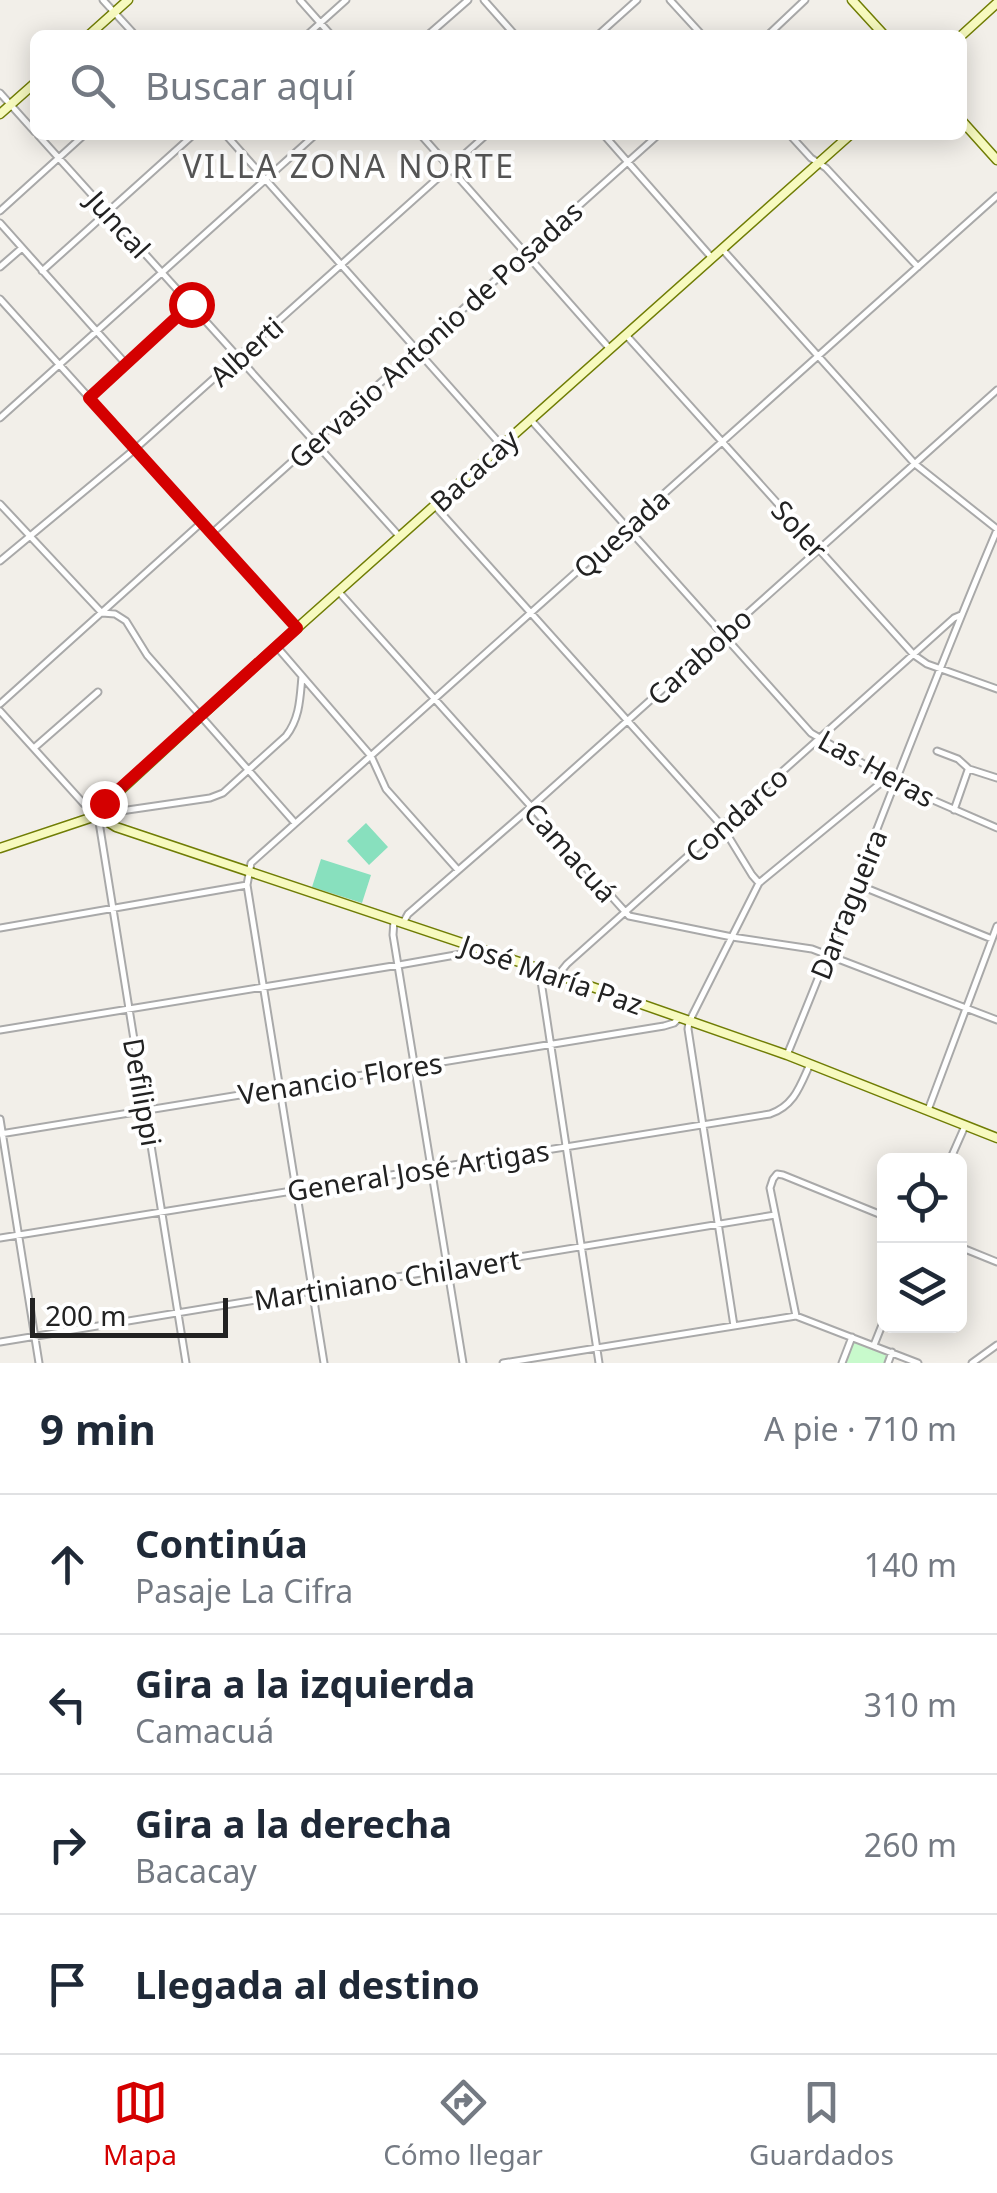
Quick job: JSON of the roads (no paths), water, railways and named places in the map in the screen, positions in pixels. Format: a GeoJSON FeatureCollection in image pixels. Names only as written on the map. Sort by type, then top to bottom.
{"type":"FeatureCollection","features":[{"type":"Feature","properties":{"kind":"street"},"geometry":{"type":"LineString","coordinates":[[104,0],[130,30]]}},
{"type":"Feature","properties":{"kind":"street"},"geometry":{"type":"LineString","coordinates":[[94,30],[128,0]]}},
{"type":"Feature","properties":{"kind":"street"},"geometry":{"type":"LineString","coordinates":[[300,0],[326,30]]}},
{"type":"Feature","properties":{"kind":"street"},"geometry":{"type":"LineString","coordinates":[[312,30],[346,0]]}},
{"type":"Feature","properties":{"kind":"street"},"geometry":{"type":"LineString","coordinates":[[434,30],[468,0]]}},
{"type":"Feature","properties":{"kind":"street"},"geometry":{"type":"LineString","coordinates":[[484,0],[511,30]]}},
{"type":"Feature","properties":{"kind":"street"},"geometry":{"type":"LineString","coordinates":[[604,30],[638,0]]}},
{"type":"Feature","properties":{"kind":"street"},"geometry":{"type":"LineString","coordinates":[[670,0],[697,30]]}},
{"type":"Feature","properties":{"kind":"street"},"geometry":{"type":"LineString","coordinates":[[773,30],[806,0]]}},
{"type":"Feature","properties":{"kind":"street"},"geometry":{"type":"LineString","coordinates":[[859,2],[880,30]]}},
{"type":"Feature","properties":{"kind":"street"},"geometry":{"type":"LineString","coordinates":[[967,31],[997,4]]}},
{"type":"Feature","properties":{"kind":"street"},"geometry":{"type":"LineString","coordinates":[[0,114],[30,87]]}},
{"type":"Feature","properties":{"kind":"street","name":"Juncal"},"geometry":{"type":"LineString","coordinates":[[0,94],[30,127]]}},
{"type":"Feature","properties":{"kind":"street"},"geometry":{"type":"LineString","coordinates":[[967,127],[997,160]]}},
{"type":"Feature","properties":{"kind":"street","name":"Juncal"},"geometry":{"type":"LineString","coordinates":[[42,140],[400,537]]}},
{"type":"Feature","properties":{"kind":"street"},"geometry":{"type":"LineString","coordinates":[[0,211],[79,140]]}},
{"type":"Feature","properties":{"kind":"street"},"geometry":{"type":"LineString","coordinates":[[42,270],[187,140]]}},
{"type":"Feature","properties":{"kind":"street"},"geometry":{"type":"LineString","coordinates":[[230,140],[502,446]]}},
{"type":"Feature","properties":{"kind":"street"},"geometry":{"type":"LineString","coordinates":[[0,418],[309,140]]}},
{"type":"Feature","properties":{"kind":"street"},"geometry":{"type":"LineString","coordinates":[[425,140],[610,349]]}},
{"type":"Feature","properties":{"kind":"street","name":"Alberti"},"geometry":{"type":"LineString","coordinates":[[0,562],[135,449],[481,140]]}},
{"type":"Feature","properties":{"kind":"street"},"geometry":{"type":"LineString","coordinates":[[608,140],[712,258]]}},
{"type":"Feature","properties":{"kind":"street","name":"Gervasio Antonio de Posadas"},"geometry":{"type":"LineString","coordinates":[[211,534],[652,140]]}},
{"type":"Feature","properties":{"kind":"street"},"geometry":{"type":"LineString","coordinates":[[795,140],[826,168],[918,267]]}},
{"type":"Feature","properties":{"kind":"street","name":"Bacacay"},"geometry":{"type":"LineString","coordinates":[[100,815],[200,716],[338,590],[844,140]]}},
{"type":"Feature","properties":{"kind":"street","name":"Quesada"},"geometry":{"type":"LineString","coordinates":[[249,871],[253,860],[997,196]]}},
{"type":"Feature","properties":{"kind":"street"},"geometry":{"type":"LineString","coordinates":[[0,223],[126,364]]}},
{"type":"Feature","properties":{"kind":"street"},"geometry":{"type":"LineString","coordinates":[[0,267],[22,248]]}},
{"type":"Feature","properties":{"kind":"street"},"geometry":{"type":"LineString","coordinates":[[722,249],[915,464],[997,530]]}},
{"type":"Feature","properties":{"kind":"street"},"geometry":{"type":"LineString","coordinates":[[0,299],[297,628]]}},
{"type":"Feature","properties":{"kind":"street"},"geometry":{"type":"LineString","coordinates":[[89,398],[191,304]]}},
{"type":"Feature","properties":{"kind":"street","name":"Soler"},"geometry":{"type":"LineString","coordinates":[[626,335],[914,656],[997,688]]}},
{"type":"Feature","properties":{"kind":"street","name":"Carabobo"},"geometry":{"type":"LineString","coordinates":[[398,922],[997,390]]}},
{"type":"Feature","properties":{"kind":"street"},"geometry":{"type":"LineString","coordinates":[[991,396],[997,402]]}},
{"type":"Feature","properties":{"kind":"street","name":"Las Heras"},"geometry":{"type":"LineString","coordinates":[[532,420],[819,740],[896,783],[997,828]]}},
{"type":"Feature","properties":{"kind":"street"},"geometry":{"type":"LineString","coordinates":[[0,504],[102,613],[126,621],[146,655],[295,823]]}},
{"type":"Feature","properties":{"kind":"street"},"geometry":{"type":"LineString","coordinates":[[434,505],[722,826],[760,883]]}},
{"type":"Feature","properties":{"kind":"street"},"geometry":{"type":"LineString","coordinates":[[100,815],[84,804],[0,708],[202,523]]}},
{"type":"Feature","properties":{"kind":"street","name":"Darragueira"},"geometry":{"type":"LineString","coordinates":[[787,1055],[997,530]]}},
{"type":"Feature","properties":{"kind":"street","name":"Camacuá"},"geometry":{"type":"LineString","coordinates":[[338,590],[625,913],[732,937],[812,949],[997,1020]]}},
{"type":"Feature","properties":{"kind":"street","name":"Condarco"},"geometry":{"type":"LineString","coordinates":[[558,975],[961,615]]}},
{"type":"Feature","properties":{"kind":"street"},"geometry":{"type":"LineString","coordinates":[[277,646],[372,756],[388,792],[458,870]]}},
{"type":"Feature","properties":{"kind":"street"},"geometry":{"type":"LineString","coordinates":[[0,848],[100,815],[218,796],[292,728],[299,711],[302,676]]}},
{"type":"Feature","properties":{"kind":"street"},"geometry":{"type":"LineString","coordinates":[[34,748],[98,692]]}},
{"type":"Feature","properties":{"kind":"street"},"geometry":{"type":"LineString","coordinates":[[937,750],[968,769],[997,778]]}},
{"type":"Feature","properties":{"kind":"street"},"geometry":{"type":"LineString","coordinates":[[954,810],[968,769]]}},
{"type":"Feature","properties":{"kind":"street"},"geometry":{"type":"LineString","coordinates":[[734,1326],[689,1022],[760,883],[888,778]]}},
{"type":"Feature","properties":{"kind":"street","name":"José María Paz"},"geometry":{"type":"LineString","coordinates":[[100,815],[116,826],[787,1055],[997,1138]]}},
{"type":"Feature","properties":{"kind":"street","name":"Defilippi"},"geometry":{"type":"LineString","coordinates":[[100,815],[186,1363]]}},
{"type":"Feature","properties":{"kind":"street"},"geometry":{"type":"LineString","coordinates":[[249,871],[247,885],[324,1363]]}},
{"type":"Feature","properties":{"kind":"street"},"geometry":{"type":"LineString","coordinates":[[856,884],[992,939]]}},
{"type":"Feature","properties":{"kind":"street"},"geometry":{"type":"LineString","coordinates":[[0,928],[247,885]]}},
{"type":"Feature","properties":{"kind":"street"},"geometry":{"type":"LineString","coordinates":[[398,922],[392,928],[463,1363]]}},
{"type":"Feature","properties":{"kind":"street"},"geometry":{"type":"LineString","coordinates":[[928,1110],[997,926]]}},
{"type":"Feature","properties":{"kind":"street"},"geometry":{"type":"LineString","coordinates":[[0,1030],[399,965],[475,948]]}},
{"type":"Feature","properties":{"kind":"street"},"geometry":{"type":"LineString","coordinates":[[544,970],[541,981],[599,1363]]}},
{"type":"Feature","properties":{"kind":"street","name":"Venancio Flores"},"geometry":{"type":"LineString","coordinates":[[1,1134],[664,1026],[679,1018]]}},
{"type":"Feature","properties":{"kind":"street","name":"General José Artigas"},"geometry":{"type":"LineString","coordinates":[[0,1238],[778,1112],[796,1096],[810,1064]]}},
{"type":"Feature","properties":{"kind":"street"},"geometry":{"type":"LineString","coordinates":[[0,1119],[40,1363]]}},
{"type":"Feature","properties":{"kind":"street"},"geometry":{"type":"LineString","coordinates":[[953,1153],[965,1126]]}},
{"type":"Feature","properties":{"kind":"street"},"geometry":{"type":"LineString","coordinates":[[796,1316],[770,1185],[778,1174],[877,1213]]}},
{"type":"Feature","properties":{"kind":"street","name":"Martiniano Chilavert"},"geometry":{"type":"LineString","coordinates":[[0,1342],[774,1215]]}},
{"type":"Feature","properties":{"kind":"street"},"geometry":{"type":"LineString","coordinates":[[967,1250],[997,1262]]}},
{"type":"Feature","properties":{"kind":"street"},"geometry":{"type":"LineString","coordinates":[[503,1363],[796,1316],[918,1363]]}},
{"type":"Feature","properties":{"kind":"street"},"geometry":{"type":"LineString","coordinates":[[874,1346],[879,1333]]}},
{"type":"Feature","properties":{"kind":"street"},"geometry":{"type":"LineString","coordinates":[[842,1363],[852,1337]]}},
{"type":"Feature","properties":{"kind":"street"},"geometry":{"type":"LineString","coordinates":[[972,1363],[997,1345]]}},
{"type":"Feature","properties":{"kind":"street"},"geometry":{"type":"LineString","coordinates":[[888,1363],[892,1352]]}},
{"type":"Feature","properties":{"kind":"district","name":"VILLA ZONA NORTE"},"geometry":{"type":"Point","coordinates":[349,165]}}]}
